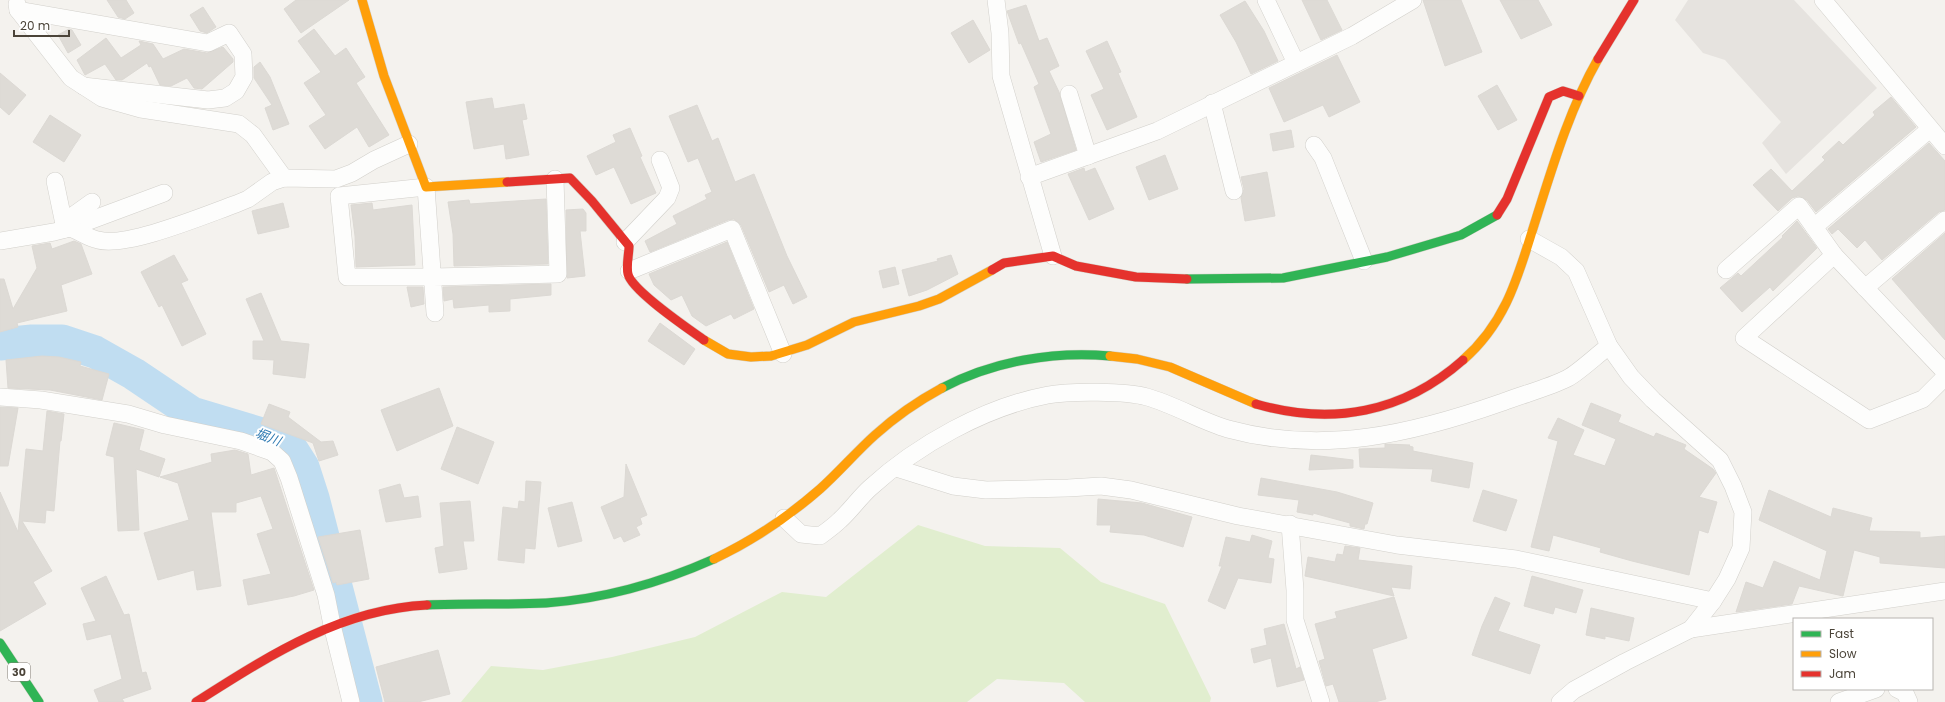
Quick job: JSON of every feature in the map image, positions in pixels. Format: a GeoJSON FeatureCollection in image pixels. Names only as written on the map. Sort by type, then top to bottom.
{"type":"FeatureCollection","features":[{"type":"Feature","properties":{"kind":"street"},"geometry":{"type":"LineString","coordinates":[[362,0],[384,76],[426,188],[435,313]]}},
{"type":"Feature","properties":{"kind":"street"},"geometry":{"type":"LineString","coordinates":[[996,0],[1000,33],[1001,76],[1053,256]]}},
{"type":"Feature","properties":{"kind":"street"},"geometry":{"type":"LineString","coordinates":[[1266,0],[1296,63]]}},
{"type":"Feature","properties":{"kind":"street"},"geometry":{"type":"LineString","coordinates":[[1029,177],[1157,131],[1352,36],[1413,0]]}},
{"type":"Feature","properties":{"kind":"street"},"geometry":{"type":"LineString","coordinates":[[196,702],[268,656],[335,624],[354,617],[391,609],[427,604],[552,603],[593,598],[631,589],[667,578],[712,561],[751,540],[784,518],[814,495],[877,433],[919,401],[979,372],[1036,358],[1100,355],[1168,366],[1253,403],[1302,414],[1351,414],[1390,404],[1432,384],[1454,368],[1474,350],[1493,325],[1510,296],[1521,270],[1529,239],[1579,96],[1634,0]]}},
{"type":"Feature","properties":{"kind":"street"},"geometry":{"type":"LineString","coordinates":[[1823,0],[1945,146]]}},
{"type":"Feature","properties":{"kind":"street"},"geometry":{"type":"LineString","coordinates":[[23,5],[70,78],[102,98],[141,110],[239,124],[253,135],[284,178]]}},
{"type":"Feature","properties":{"kind":"street"},"geometry":{"type":"LineString","coordinates":[[23,5],[208,43],[229,33],[243,54],[244,77],[236,91],[225,98],[208,100],[83,86]]}},
{"type":"Feature","properties":{"kind":"street"},"geometry":{"type":"LineString","coordinates":[[555,179],[558,274],[433,277],[347,277],[339,196],[426,188],[555,179],[570,178],[592,201],[628,246],[628,274],[634,284],[662,309],[704,340],[728,354],[750,357],[783,354],[807,345],[854,322],[919,306],[939,299],[1004,263],[1053,256],[1076,266],[1136,276],[1198,279],[1283,278],[1387,257],[1461,235],[1496,216],[1507,199],[1550,97],[1563,91],[1579,96]]}},
{"type":"Feature","properties":{"kind":"street"},"geometry":{"type":"LineString","coordinates":[[1069,94],[1088,156]]}},
{"type":"Feature","properties":{"kind":"street"},"geometry":{"type":"LineString","coordinates":[[1212,103],[1234,191]]}},
{"type":"Feature","properties":{"kind":"street"},"geometry":{"type":"LineString","coordinates":[[1814,227],[1930,128]]}},
{"type":"Feature","properties":{"kind":"street"},"geometry":{"type":"LineString","coordinates":[[66,226],[98,240],[120,242],[148,235],[236,204],[248,199],[272,182],[284,178],[336,179],[352,173],[374,160],[409,144]]}},
{"type":"Feature","properties":{"kind":"street"},"geometry":{"type":"LineString","coordinates":[[1314,145],[1323,158],[1364,261]]}},
{"type":"Feature","properties":{"kind":"street"},"geometry":{"type":"LineString","coordinates":[[625,242],[667,198],[671,188],[660,160]]}},
{"type":"Feature","properties":{"kind":"street"},"geometry":{"type":"LineString","coordinates":[[55,181],[66,226]]}},
{"type":"Feature","properties":{"kind":"street"},"geometry":{"type":"LineString","coordinates":[[0,241],[66,226],[164,192]]}},
{"type":"Feature","properties":{"kind":"street"},"geometry":{"type":"LineString","coordinates":[[66,226],[92,202]]}},
{"type":"Feature","properties":{"kind":"street"},"geometry":{"type":"LineString","coordinates":[[1726,270],[1799,206],[1834,255],[1945,372]]}},
{"type":"Feature","properties":{"kind":"street"},"geometry":{"type":"LineString","coordinates":[[1865,288],[1945,220]]}},
{"type":"Feature","properties":{"kind":"street"},"geometry":{"type":"LineString","coordinates":[[629,271],[732,229],[783,354]]}},
{"type":"Feature","properties":{"kind":"street"},"geometry":{"type":"LineString","coordinates":[[1529,239],[1561,257],[1576,271],[1609,346],[1631,377],[1720,460],[1734,486],[1743,512],[1741,548],[1727,579],[1713,601],[1691,629]]}},
{"type":"Feature","properties":{"kind":"street"},"geometry":{"type":"LineString","coordinates":[[1834,255],[1744,338],[1868,420],[1923,398],[1945,377]]}},
{"type":"Feature","properties":{"kind":"street"},"geometry":{"type":"LineString","coordinates":[[784,518],[801,534],[820,536],[839,521],[869,489],[940,437],[980,416],[1012,404],[1050,394],[1102,393],[1145,397],[1190,413],[1225,428],[1296,442],[1358,439],[1406,431],[1460,417],[1570,377],[1609,346]]}},
{"type":"Feature","properties":{"kind":"street"},"geometry":{"type":"LineString","coordinates":[[0,397],[40,400],[128,414],[172,426],[241,441],[272,452],[282,461],[289,478],[326,595],[335,624],[351,702]]}},
{"type":"Feature","properties":{"kind":"street"},"geometry":{"type":"LineString","coordinates":[[896,468],[953,486],[986,490],[1101,486],[1131,490],[1238,516],[1290,524],[1396,545],[1516,559],[1713,601]]}},
{"type":"Feature","properties":{"kind":"street"},"geometry":{"type":"LineString","coordinates":[[1290,524],[1295,590],[1295,620],[1321,702]]}},
{"type":"Feature","properties":{"kind":"street"},"geometry":{"type":"LineString","coordinates":[[1560,702],[1574,690],[1625,662],[1691,629],[1945,591]]}},
{"type":"Feature","properties":{"kind":"street","name":"30"},"geometry":{"type":"LineString","coordinates":[[0,643],[39,702]]}},
{"type":"Feature","properties":{"kind":"street"},"geometry":{"type":"LineString","coordinates":[[1838,702],[1873,690]]}},
{"type":"Feature","properties":{"kind":"street"},"geometry":{"type":"LineString","coordinates":[[1899,690],[1905,693],[1909,702]]}},
{"type":"Feature","properties":{"kind":"green space"},"geometry":{"type":"Polygon","coordinates":[[[918,525],[985,546],[1060,548],[1101,582],[1165,604],[1211,698],[1210,702],[1085,702],[1064,683],[997,679],[967,702],[461,702],[491,666],[543,670],[612,657],[695,637],[782,592],[826,597],[918,525]]]}},
{"type":"Feature","properties":{"kind":"shaded area"},"geometry":{"type":"Polygon","coordinates":[[[1688,0],[1794,0],[1877,88],[1786,174],[1762,143],[1781,122],[1725,60],[1703,53],[1675,20],[1688,0]]]}},
{"type":"Feature","properties":{"kind":"building"},"geometry":{"type":"Polygon","coordinates":[[[107,0],[126,0],[134,13],[125,19],[118,17],[107,0]]]}},
{"type":"Feature","properties":{"kind":"building"},"geometry":{"type":"Polygon","coordinates":[[[296,0],[349,0],[301,33],[284,9],[296,0]]]}},
{"type":"Feature","properties":{"kind":"building"},"geometry":{"type":"Polygon","coordinates":[[[1302,0],[1327,0],[1342,30],[1321,40],[1302,0]]]}},
{"type":"Feature","properties":{"kind":"building"},"geometry":{"type":"Polygon","coordinates":[[[1423,0],[1461,0],[1482,52],[1445,66],[1423,0]]]}},
{"type":"Feature","properties":{"kind":"building"},"geometry":{"type":"Polygon","coordinates":[[[1500,0],[1538,0],[1552,25],[1521,39],[1500,0]]]}},
{"type":"Feature","properties":{"kind":"building"},"geometry":{"type":"Polygon","coordinates":[[[1245,1],[1264,31],[1278,61],[1251,74],[1236,42],[1220,15],[1245,1]]]}},
{"type":"Feature","properties":{"kind":"building"},"geometry":{"type":"Polygon","coordinates":[[[1026,5],[1039,41],[1047,38],[1059,66],[1049,71],[1059,92],[1076,150],[1041,162],[1034,142],[1051,134],[1034,87],[1039,84],[1021,43],[1019,44],[1007,11],[1026,5]]]}},
{"type":"Feature","properties":{"kind":"building"},"geometry":{"type":"Polygon","coordinates":[[[203,7],[216,27],[207,33],[200,31],[190,15],[203,7]]]}},
{"type":"Feature","properties":{"kind":"building"},"geometry":{"type":"Polygon","coordinates":[[[973,20],[990,50],[969,63],[951,33],[973,20]]]}},
{"type":"Feature","properties":{"kind":"building"},"geometry":{"type":"Polygon","coordinates":[[[69,29],[72,30],[81,45],[68,53],[58,35],[69,29]]]}},
{"type":"Feature","properties":{"kind":"building"},"geometry":{"type":"Polygon","coordinates":[[[314,29],[335,56],[346,48],[365,77],[356,83],[389,135],[369,147],[357,127],[325,149],[309,126],[326,115],[304,83],[321,72],[298,41],[314,29]]]}},
{"type":"Feature","properties":{"kind":"building"},"geometry":{"type":"Polygon","coordinates":[[[106,38],[121,58],[141,45],[139,41],[153,44],[163,59],[184,49],[207,53],[223,47],[233,59],[233,62],[202,89],[194,88],[187,78],[171,86],[160,85],[151,66],[149,67],[147,63],[122,80],[116,80],[105,64],[85,75],[77,60],[106,38]]]}},
{"type":"Feature","properties":{"kind":"building"},"geometry":{"type":"Polygon","coordinates":[[[1107,41],[1121,72],[1118,73],[1137,117],[1107,130],[1091,95],[1104,89],[1086,51],[1107,41]]]}},
{"type":"Feature","properties":{"kind":"building"},"geometry":{"type":"Polygon","coordinates":[[[1337,55],[1360,102],[1329,117],[1323,105],[1284,122],[1269,88],[1337,55]]]}},
{"type":"Feature","properties":{"kind":"building"},"geometry":{"type":"Polygon","coordinates":[[[260,62],[270,77],[289,124],[273,130],[265,108],[272,105],[254,78],[254,67],[260,62]]]}},
{"type":"Feature","properties":{"kind":"building"},"geometry":{"type":"Polygon","coordinates":[[[0,73],[26,95],[9,115],[0,107],[0,73]]]}},
{"type":"Feature","properties":{"kind":"building"},"geometry":{"type":"Polygon","coordinates":[[[1497,85],[1517,120],[1498,130],[1478,96],[1497,85]]]}},
{"type":"Feature","properties":{"kind":"building"},"geometry":{"type":"Polygon","coordinates":[[[1891,97],[1916,127],[1816,212],[1807,200],[1798,196],[1792,198],[1778,211],[1753,185],[1771,169],[1792,191],[1825,160],[1822,157],[1839,141],[1843,145],[1875,115],[1873,112],[1891,97]]]}},
{"type":"Feature","properties":{"kind":"building"},"geometry":{"type":"Polygon","coordinates":[[[492,98],[494,109],[524,104],[527,119],[522,120],[529,155],[506,159],[504,144],[474,149],[466,102],[492,98]]]}},
{"type":"Feature","properties":{"kind":"building"},"geometry":{"type":"Polygon","coordinates":[[[697,105],[712,141],[718,138],[735,182],[754,174],[787,256],[807,297],[793,304],[784,285],[769,292],[741,225],[734,219],[728,220],[650,252],[645,241],[677,224],[673,216],[707,199],[705,195],[712,192],[698,158],[688,162],[669,116],[697,105]]]}},
{"type":"Feature","properties":{"kind":"building"},"geometry":{"type":"Polygon","coordinates":[[[50,115],[81,135],[64,162],[33,142],[50,115]]]}},
{"type":"Feature","properties":{"kind":"building"},"geometry":{"type":"Polygon","coordinates":[[[630,128],[642,156],[640,157],[656,193],[631,204],[614,167],[596,175],[587,156],[616,142],[613,135],[630,128]]]}},
{"type":"Feature","properties":{"kind":"building"},"geometry":{"type":"Polygon","coordinates":[[[1291,130],[1294,147],[1273,151],[1270,134],[1291,130]]]}},
{"type":"Feature","properties":{"kind":"building"},"geometry":{"type":"Polygon","coordinates":[[[1929,143],[1945,161],[1945,210],[1939,212],[1882,260],[1865,240],[1857,248],[1838,229],[1832,234],[1828,229],[1929,143]]]}},
{"type":"Feature","properties":{"kind":"building"},"geometry":{"type":"Polygon","coordinates":[[[1165,155],[1178,189],[1149,200],[1136,167],[1165,155]]]}},
{"type":"Feature","properties":{"kind":"building"},"geometry":{"type":"Polygon","coordinates":[[[1084,168],[1085,172],[1095,168],[1114,209],[1089,220],[1068,174],[1084,168]]]}},
{"type":"Feature","properties":{"kind":"building"},"geometry":{"type":"Polygon","coordinates":[[[1267,172],[1275,216],[1245,221],[1241,198],[1244,189],[1241,177],[1267,172]]]}},
{"type":"Feature","properties":{"kind":"building"},"geometry":{"type":"Polygon","coordinates":[[[546,199],[548,264],[454,266],[453,234],[448,202],[469,200],[470,204],[546,199]]]}},
{"type":"Feature","properties":{"kind":"building"},"geometry":{"type":"Polygon","coordinates":[[[283,203],[289,227],[258,234],[252,211],[283,203]]]}},
{"type":"Feature","properties":{"kind":"building"},"geometry":{"type":"Polygon","coordinates":[[[372,203],[373,210],[412,205],[415,265],[356,267],[355,236],[351,205],[372,203]]]}},
{"type":"Feature","properties":{"kind":"building"},"geometry":{"type":"Polygon","coordinates":[[[583,209],[586,213],[586,231],[580,231],[585,276],[567,278],[566,210],[583,209]]]}},
{"type":"Feature","properties":{"kind":"building"},"geometry":{"type":"Polygon","coordinates":[[[1797,221],[1817,248],[1773,291],[1770,287],[1742,312],[1720,288],[1738,273],[1741,276],[1783,237],[1782,236],[1797,221]]]}},
{"type":"Feature","properties":{"kind":"building"},"geometry":{"type":"Polygon","coordinates":[[[1945,233],[1945,340],[1892,279],[1945,233]]]}},
{"type":"Feature","properties":{"kind":"building"},"geometry":{"type":"Polygon","coordinates":[[[74,241],[81,244],[92,274],[61,285],[67,311],[17,323],[18,327],[0,332],[0,279],[4,279],[13,309],[37,268],[32,246],[50,243],[52,249],[74,241]]]}},
{"type":"Feature","properties":{"kind":"building"},"geometry":{"type":"Polygon","coordinates":[[[727,242],[754,309],[734,319],[731,314],[706,326],[692,316],[682,295],[671,300],[654,285],[649,274],[727,242]]]}},
{"type":"Feature","properties":{"kind":"building"},"geometry":{"type":"Polygon","coordinates":[[[174,255],[188,280],[181,283],[206,334],[182,346],[162,305],[159,307],[141,272],[174,255]]]}},
{"type":"Feature","properties":{"kind":"building"},"geometry":{"type":"Polygon","coordinates":[[[951,255],[958,274],[927,290],[909,296],[902,270],[938,261],[937,259],[951,255]]]}},
{"type":"Feature","properties":{"kind":"building"},"geometry":{"type":"Polygon","coordinates":[[[895,267],[899,284],[883,288],[879,271],[895,267]]]}},
{"type":"Feature","properties":{"kind":"building"},"geometry":{"type":"Polygon","coordinates":[[[551,284],[551,295],[510,299],[510,311],[489,312],[489,305],[454,308],[453,299],[444,301],[443,287],[551,284]]]}},
{"type":"Feature","properties":{"kind":"building"},"geometry":{"type":"Polygon","coordinates":[[[407,287],[423,287],[424,304],[411,307],[407,287]]]}},
{"type":"Feature","properties":{"kind":"building"},"geometry":{"type":"Polygon","coordinates":[[[261,293],[281,341],[309,344],[305,378],[273,374],[274,360],[253,359],[253,341],[264,341],[246,299],[261,293]]]}},
{"type":"Feature","properties":{"kind":"building"},"geometry":{"type":"Polygon","coordinates":[[[660,323],[695,349],[684,365],[648,341],[660,323]]]}},
{"type":"Feature","properties":{"kind":"building"},"geometry":{"type":"Polygon","coordinates":[[[42,356],[59,357],[81,362],[80,366],[109,374],[102,400],[50,390],[8,388],[6,360],[42,356]]]}},
{"type":"Feature","properties":{"kind":"building"},"geometry":{"type":"Polygon","coordinates":[[[439,388],[453,426],[397,451],[381,410],[439,388]]]}},
{"type":"Feature","properties":{"kind":"building"},"geometry":{"type":"Polygon","coordinates":[[[1591,403],[1621,415],[1618,422],[1654,437],[1656,433],[1686,445],[1684,449],[1713,469],[1716,473],[1699,497],[1717,502],[1708,533],[1699,530],[1689,575],[1600,552],[1601,548],[1553,535],[1549,551],[1531,547],[1558,441],[1548,438],[1558,418],[1584,430],[1573,455],[1605,466],[1616,439],[1582,425],[1591,403]]]}},
{"type":"Feature","properties":{"kind":"building"},"geometry":{"type":"Polygon","coordinates":[[[269,404],[290,412],[288,417],[321,442],[333,441],[338,455],[319,461],[313,443],[261,424],[269,404]]]}},
{"type":"Feature","properties":{"kind":"building"},"geometry":{"type":"Polygon","coordinates":[[[0,407],[18,408],[8,466],[0,466],[0,407]]]}},
{"type":"Feature","properties":{"kind":"building"},"geometry":{"type":"Polygon","coordinates":[[[47,411],[64,414],[60,441],[54,511],[46,510],[45,523],[22,521],[52,571],[33,582],[46,604],[0,631],[0,492],[18,532],[26,449],[43,451],[47,411]]]}},
{"type":"Feature","properties":{"kind":"building"},"geometry":{"type":"Polygon","coordinates":[[[114,423],[144,430],[139,450],[165,459],[159,477],[136,469],[139,530],[118,531],[114,457],[106,455],[114,423]]]}},
{"type":"Feature","properties":{"kind":"building"},"geometry":{"type":"Polygon","coordinates":[[[457,427],[494,442],[478,484],[441,469],[457,427]]]}},
{"type":"Feature","properties":{"kind":"building"},"geometry":{"type":"Polygon","coordinates":[[[1385,444],[1410,445],[1409,446],[1413,447],[1413,451],[1473,463],[1469,488],[1431,481],[1433,469],[1360,467],[1359,449],[1385,448],[1385,444]]]}},
{"type":"Feature","properties":{"kind":"building"},"geometry":{"type":"Polygon","coordinates":[[[235,450],[248,454],[251,475],[274,468],[314,590],[294,596],[248,605],[243,580],[271,574],[257,534],[273,529],[261,496],[236,503],[236,512],[211,512],[221,586],[197,590],[194,570],[158,580],[144,533],[189,520],[178,483],[160,477],[212,462],[211,454],[235,450]]]}},
{"type":"Feature","properties":{"kind":"building"},"geometry":{"type":"Polygon","coordinates":[[[1311,455],[1353,460],[1353,468],[1309,470],[1311,455]]]}},
{"type":"Feature","properties":{"kind":"building"},"geometry":{"type":"Polygon","coordinates":[[[626,464],[647,515],[640,518],[642,524],[636,527],[640,535],[624,542],[621,536],[614,539],[601,507],[624,497],[626,464]]]}},
{"type":"Feature","properties":{"kind":"building"},"geometry":{"type":"Polygon","coordinates":[[[1261,478],[1337,492],[1373,503],[1367,524],[1365,524],[1364,529],[1350,526],[1350,523],[1313,513],[1313,515],[1297,512],[1299,500],[1258,495],[1261,478]]]}},
{"type":"Feature","properties":{"kind":"building"},"geometry":{"type":"Polygon","coordinates":[[[526,481],[541,482],[535,549],[525,548],[524,563],[498,560],[503,507],[518,509],[519,501],[525,502],[526,481]]]}},
{"type":"Feature","properties":{"kind":"building"},"geometry":{"type":"Polygon","coordinates":[[[400,484],[404,498],[418,496],[421,517],[386,522],[379,490],[400,484]]]}},
{"type":"Feature","properties":{"kind":"building"},"geometry":{"type":"Polygon","coordinates":[[[1483,490],[1517,500],[1506,531],[1473,521],[1483,490]]]}},
{"type":"Feature","properties":{"kind":"building"},"geometry":{"type":"Polygon","coordinates":[[[1769,490],[1831,517],[1833,508],[1872,518],[1869,531],[1920,532],[1920,538],[1945,536],[1945,568],[1880,563],[1880,557],[1854,550],[1843,596],[1799,586],[1792,604],[1736,612],[1746,582],[1763,588],[1774,561],[1820,580],[1827,551],[1759,520],[1769,490]]]}},
{"type":"Feature","properties":{"kind":"building"},"geometry":{"type":"Polygon","coordinates":[[[1098,499],[1142,503],[1192,517],[1183,547],[1144,535],[1110,532],[1111,525],[1097,525],[1098,499]]]}},
{"type":"Feature","properties":{"kind":"building"},"geometry":{"type":"Polygon","coordinates":[[[470,501],[474,541],[463,541],[467,569],[439,573],[435,548],[444,546],[440,503],[470,501]]]}},
{"type":"Feature","properties":{"kind":"building"},"geometry":{"type":"Polygon","coordinates":[[[572,502],[582,541],[558,547],[548,508],[572,502]]]}},
{"type":"Feature","properties":{"kind":"building"},"geometry":{"type":"Polygon","coordinates":[[[360,530],[369,579],[337,585],[336,582],[333,583],[318,537],[360,530]]]}},
{"type":"Feature","properties":{"kind":"building"},"geometry":{"type":"Polygon","coordinates":[[[1252,535],[1272,541],[1268,558],[1274,559],[1271,583],[1238,578],[1225,609],[1208,601],[1222,566],[1219,566],[1226,537],[1250,542],[1252,535]]]}},
{"type":"Feature","properties":{"kind":"building"},"geometry":{"type":"Polygon","coordinates":[[[1345,546],[1360,548],[1358,560],[1412,566],[1410,589],[1391,587],[1394,596],[1305,576],[1308,557],[1335,562],[1337,554],[1343,555],[1345,546]]]}},
{"type":"Feature","properties":{"kind":"building"},"geometry":{"type":"Polygon","coordinates":[[[106,576],[124,615],[129,614],[142,673],[146,672],[151,689],[122,699],[124,702],[99,702],[94,690],[122,679],[111,634],[87,640],[83,624],[96,621],[81,588],[106,576]]]}},
{"type":"Feature","properties":{"kind":"building"},"geometry":{"type":"Polygon","coordinates":[[[1532,576],[1583,590],[1576,613],[1555,607],[1553,614],[1524,606],[1532,576]]]}},
{"type":"Feature","properties":{"kind":"building"},"geometry":{"type":"Polygon","coordinates":[[[1394,597],[1407,638],[1372,649],[1386,699],[1375,702],[1339,702],[1333,684],[1326,686],[1319,661],[1325,659],[1315,624],[1337,618],[1335,612],[1394,597]]]}},
{"type":"Feature","properties":{"kind":"building"},"geometry":{"type":"Polygon","coordinates":[[[1495,597],[1510,603],[1498,631],[1540,645],[1530,674],[1472,655],[1482,626],[1495,597]]]}},
{"type":"Feature","properties":{"kind":"building"},"geometry":{"type":"Polygon","coordinates":[[[1591,608],[1634,618],[1629,641],[1605,636],[1605,639],[1586,635],[1591,608]]]}},
{"type":"Feature","properties":{"kind":"building"},"geometry":{"type":"Polygon","coordinates":[[[1284,624],[1296,669],[1300,667],[1304,680],[1277,687],[1271,658],[1254,663],[1251,649],[1267,645],[1264,629],[1284,624]]]}},
{"type":"Feature","properties":{"kind":"building"},"geometry":{"type":"Polygon","coordinates":[[[438,650],[450,694],[418,702],[385,702],[376,667],[438,650]]]}},
{"type":"Feature","properties":{"kind":"waterway","name":"堀川"},"geometry":{"type":"LineString","coordinates":[[0,344],[32,341],[62,341],[95,352],[134,374],[192,413],[265,435],[289,445],[303,467],[313,498],[366,702]]}},
{"type":"Feature","properties":{"kind":"traffic: fast"},"geometry":{"type":"LineString","coordinates":[[1187,279],[1283,278],[1387,257],[1461,235],[1497,215]]}},
{"type":"Feature","properties":{"kind":"traffic: fast"},"geometry":{"type":"LineString","coordinates":[[942,388],[982,371],[1024,360],[1067,355],[1110,356]]}},
{"type":"Feature","properties":{"kind":"traffic: fast"},"geometry":{"type":"LineString","coordinates":[[427,605],[546,603],[589,598],[610,594],[652,582],[694,568],[714,559]]}},
{"type":"Feature","properties":{"kind":"traffic: fast"},"geometry":{"type":"LineString","coordinates":[[0,643],[39,702]]}},
{"type":"Feature","properties":{"kind":"traffic: slow"},"geometry":{"type":"LineString","coordinates":[[362,0],[384,76],[426,187],[507,182]]}},
{"type":"Feature","properties":{"kind":"traffic: slow"},"geometry":{"type":"LineString","coordinates":[[1463,360],[1491,329],[1510,295],[1524,258],[1563,137],[1579,97],[1598,59]]}},
{"type":"Feature","properties":{"kind":"traffic: slow"},"geometry":{"type":"LineString","coordinates":[[704,340],[728,354],[751,357],[771,356],[807,345],[854,322],[919,306],[939,299],[992,270]]}},
{"type":"Feature","properties":{"kind":"traffic: slow"},"geometry":{"type":"LineString","coordinates":[[1110,356],[1137,359],[1170,367],[1256,404]]}},
{"type":"Feature","properties":{"kind":"traffic: slow"},"geometry":{"type":"LineString","coordinates":[[714,559],[769,528],[795,509],[827,482],[883,428],[924,398],[942,388]]}},
{"type":"Feature","properties":{"kind":"traffic: jam"},"geometry":{"type":"LineString","coordinates":[[1598,59],[1634,0]]}},
{"type":"Feature","properties":{"kind":"traffic: jam"},"geometry":{"type":"LineString","coordinates":[[1497,215],[1507,199],[1549,97],[1563,91],[1579,96]]}},
{"type":"Feature","properties":{"kind":"traffic: jam"},"geometry":{"type":"LineString","coordinates":[[507,182],[570,178],[592,201],[629,246],[627,271],[639,290],[704,340]]}},
{"type":"Feature","properties":{"kind":"traffic: jam"},"geometry":{"type":"LineString","coordinates":[[992,270],[1004,263],[1053,256],[1076,266],[1136,277],[1187,279]]}},
{"type":"Feature","properties":{"kind":"traffic: jam"},"geometry":{"type":"LineString","coordinates":[[1256,404],[1284,411],[1312,414],[1339,414],[1366,410],[1391,403],[1416,392],[1440,378],[1463,360]]}},
{"type":"Feature","properties":{"kind":"traffic: jam"},"geometry":{"type":"LineString","coordinates":[[196,702],[277,653],[334,626],[395,608],[427,605]]}}]}
